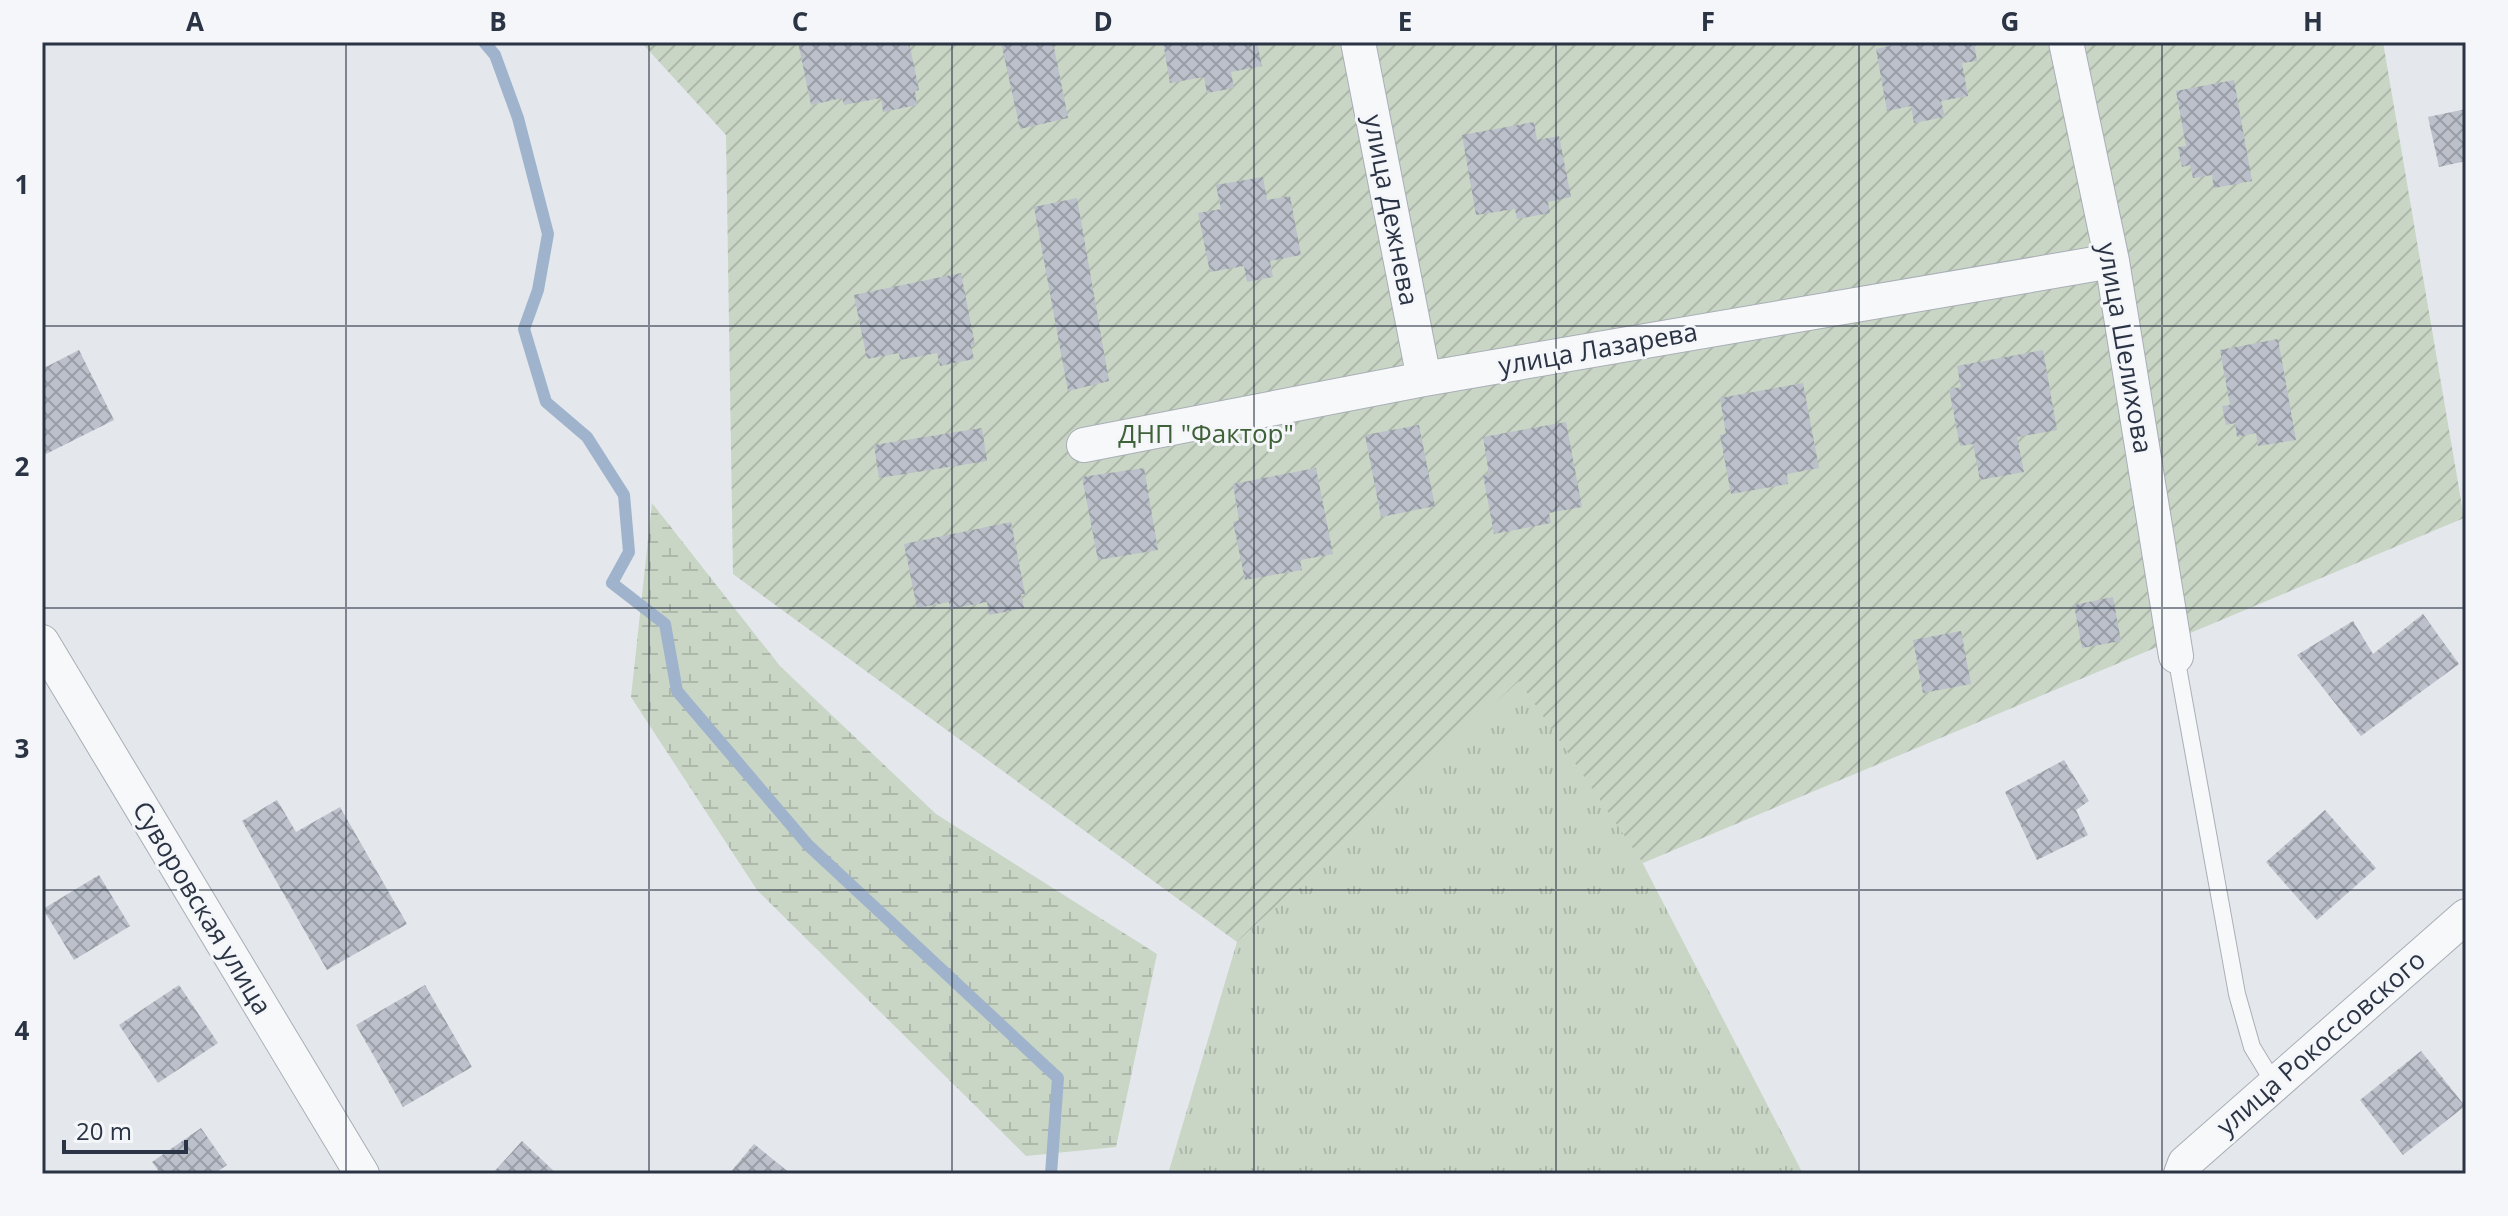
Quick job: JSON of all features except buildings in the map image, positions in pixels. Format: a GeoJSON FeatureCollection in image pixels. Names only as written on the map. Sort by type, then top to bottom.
{"type":"FeatureCollection","features":[{"type":"Feature","properties":{"kind":"street","name":"улица Дежнева"},"geometry":{"type":"LineString","coordinates":[[1358,42],[1424,379]]}},
{"type":"Feature","properties":{"kind":"street","name":"улица Шелихова"},"geometry":{"type":"LineString","coordinates":[[2066,42],[2112,261],[2176,656]]}},
{"type":"Feature","properties":{"kind":"street","name":"улица Лазарева"},"geometry":{"type":"LineString","coordinates":[[1084,445],[1424,379],[2112,261]]}},
{"type":"Feature","properties":{"kind":"street","name":"Суворовская улица"},"geometry":{"type":"LineString","coordinates":[[42,642],[362,1174]]}},
{"type":"Feature","properties":{"kind":"street","name":"улица Рокоссовского"},"geometry":{"type":"LineString","coordinates":[[2181,1174],[2185,1163],[2466,916]]}},
{"type":"Feature","properties":{"kind":"lane"},"geometry":{"type":"LineString","coordinates":[[2176,656],[2237,994],[2252,1047],[2274,1083]]}},
{"type":"Feature","properties":{"kind":"green space","name":"ДНП \"Фактор\""},"geometry":{"type":"Polygon","coordinates":[[[641,42],[2383,42],[2464,518],[1643,863],[1519,681],[1237,942],[733,574],[726,135],[641,42]]]}},
{"type":"Feature","properties":{"kind":"green space"},"geometry":{"type":"Polygon","coordinates":[[[652,503],[780,666],[936,814],[1157,954],[1116,1147],[1026,1156],[757,890],[631,697],[652,503]]]}},
{"type":"Feature","properties":{"kind":"green space"},"geometry":{"type":"Polygon","coordinates":[[[1519,680],[1639,856],[1803,1174],[1168,1174],[1237,942],[1519,680]]]}},
{"type":"Feature","properties":{"kind":"waterway"},"geometry":{"type":"LineString","coordinates":[[484,42],[495,55],[518,118],[548,234],[538,290],[524,329],[546,402],[587,437],[624,495],[629,552],[612,583],[665,624],[677,691],[808,845],[1058,1078],[1051,1174]]}}]}
